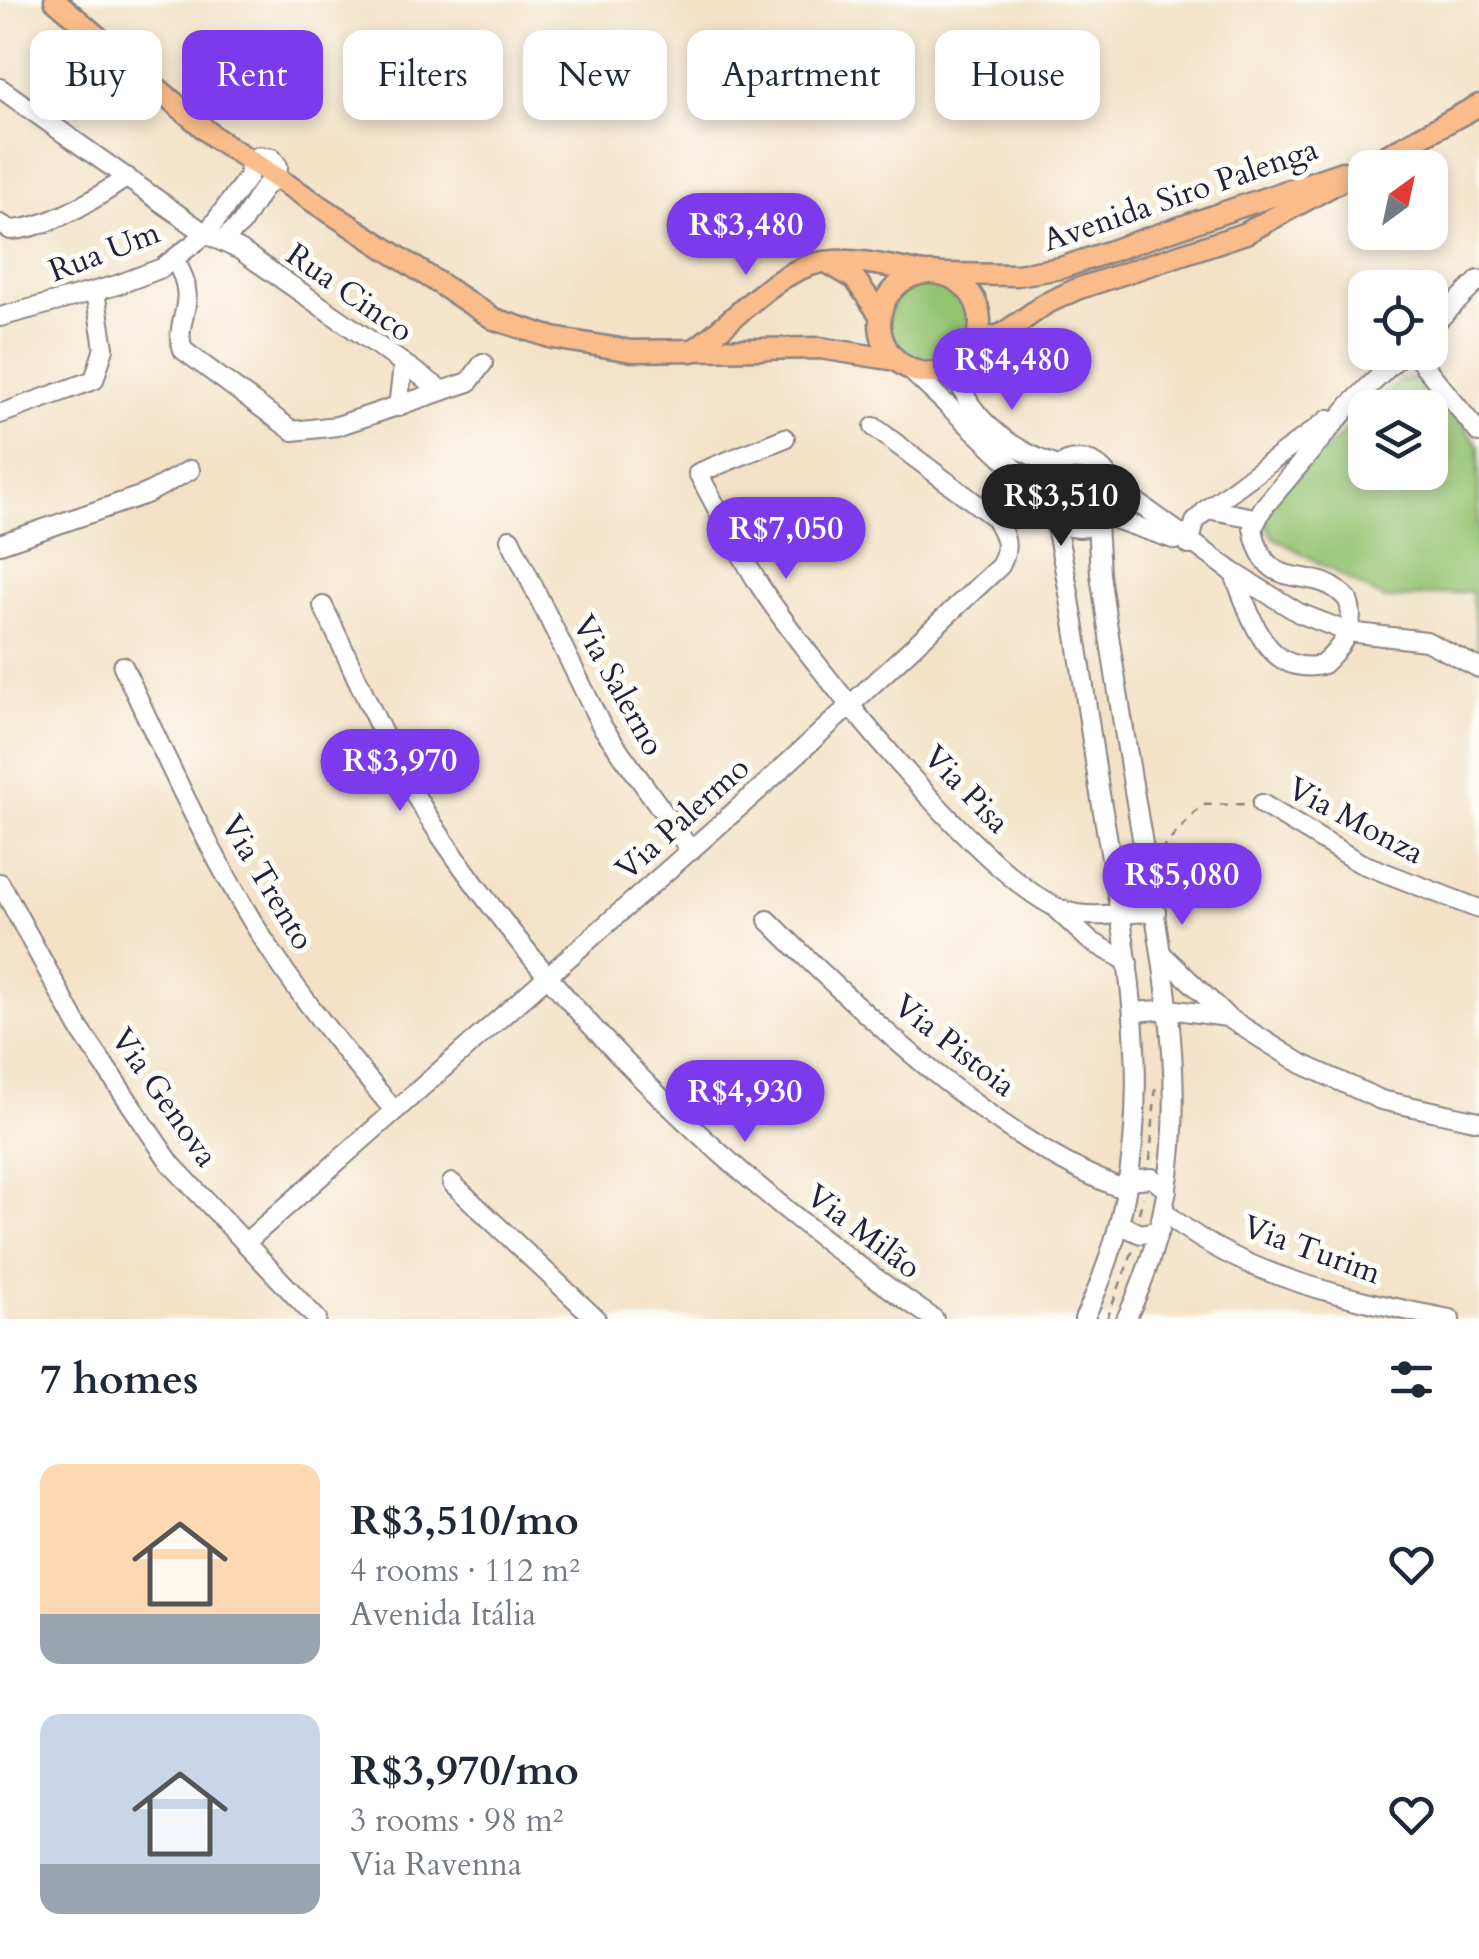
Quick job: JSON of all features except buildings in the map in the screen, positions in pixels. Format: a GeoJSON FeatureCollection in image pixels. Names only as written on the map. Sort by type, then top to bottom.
{"type":"FeatureCollection","features":[{"type":"Feature","properties":{"kind":"main road"},"geometry":{"type":"LineString","coordinates":[[55,0],[190,120],[262,172],[334,213],[462,301],[521,330],[598,347],[690,352],[820,348],[942,372],[958,365],[978,342],[977,306],[969,291],[932,274],[895,286],[880,315]]}},
{"type":"Feature","properties":{"kind":"main road","name":"Avenida Siro Palenga"},"geometry":{"type":"LineString","coordinates":[[1396,150],[1479,105]]}},
{"type":"Feature","properties":{"kind":"main road","name":"Avenida Siro Palenga"},"geometry":{"type":"LineString","coordinates":[[826,262],[860,262],[932,274],[1017,275],[1061,268],[1348,170]]}},
{"type":"Feature","properties":{"kind":"main road","name":"Avenida Siro Palenga"},"geometry":{"type":"LineString","coordinates":[[978,342],[1003,334],[1045,304],[1077,288],[1212,246],[1270,222],[1348,177]]}},
{"type":"Feature","properties":{"kind":"main road"},"geometry":{"type":"LineString","coordinates":[[1260,200],[1270,222]]}},
{"type":"Feature","properties":{"kind":"main road"},"geometry":{"type":"LineString","coordinates":[[690,352],[786,279],[826,262],[856,278],[880,315],[886,346],[902,364]]}},
{"type":"Feature","properties":{"kind":"street","name":"Rua Cinco"},"geometry":{"type":"LineString","coordinates":[[0,88],[444,391]]}},
{"type":"Feature","properties":{"kind":"street","name":"Rua Um"},"geometry":{"type":"LineString","coordinates":[[0,317],[95,292],[175,261],[240,224],[262,172]]}},
{"type":"Feature","properties":{"kind":"street"},"geometry":{"type":"LineString","coordinates":[[0,224],[11,230],[34,224],[101,196],[127,177]]}},
{"type":"Feature","properties":{"kind":"street"},"geometry":{"type":"LineString","coordinates":[[175,261],[188,287],[180,337],[183,350],[293,431],[312,432],[444,391],[469,382],[482,363]]}},
{"type":"Feature","properties":{"kind":"street"},"geometry":{"type":"LineString","coordinates":[[1448,310],[1479,280]]}},
{"type":"Feature","properties":{"kind":"street"},"geometry":{"type":"LineString","coordinates":[[0,414],[94,380],[104,348],[95,292]]}},
{"type":"Feature","properties":{"kind":"street"},"geometry":{"type":"LineString","coordinates":[[902,364],[1045,496]]}},
{"type":"Feature","properties":{"kind":"street"},"geometry":{"type":"LineString","coordinates":[[958,365],[961,391],[981,417],[1022,450],[1058,466]]}},
{"type":"Feature","properties":{"kind":"street"},"geometry":{"type":"LineString","coordinates":[[398,407],[403,366]]}},
{"type":"Feature","properties":{"kind":"street"},"geometry":{"type":"LineString","coordinates":[[1365,390],[1386,370]]}},
{"type":"Feature","properties":{"kind":"street"},"geometry":{"type":"LineString","coordinates":[[1428,370],[1479,433]]}},
{"type":"Feature","properties":{"kind":"street"},"geometry":{"type":"LineString","coordinates":[[1189,543],[1194,522],[1207,509],[1348,406]]}},
{"type":"Feature","properties":{"kind":"street"},"geometry":{"type":"LineString","coordinates":[[1233,572],[1260,634],[1279,660],[1298,666],[1322,665],[1348,632],[1352,612],[1343,594],[1318,581],[1282,576],[1262,558],[1253,530],[1256,518],[1348,407]]}},
{"type":"Feature","properties":{"kind":"street","name":"Via Palermo"},"geometry":{"type":"LineString","coordinates":[[245,1242],[393,1108],[550,976],[974,595],[1007,552],[1005,534],[995,518],[874,427]]}},
{"type":"Feature","properties":{"kind":"street","name":"Via Pisa"},"geometry":{"type":"LineString","coordinates":[[785,438],[698,473],[762,588],[906,772],[984,852],[1089,940],[1128,962]]}},
{"type":"Feature","properties":{"kind":"street"},"geometry":{"type":"LineString","coordinates":[[1084,1319],[1119,1224],[1127,1185],[1139,1086],[1136,1012],[1071,592],[1045,485],[1058,466],[1078,459],[1090,460],[1100,466],[1112,484],[1189,543],[1299,613],[1348,632],[1426,641],[1479,668]]}},
{"type":"Feature","properties":{"kind":"street"},"geometry":{"type":"LineString","coordinates":[[0,544],[146,494],[190,470]]}},
{"type":"Feature","properties":{"kind":"street"},"geometry":{"type":"LineString","coordinates":[[1112,484],[1112,506],[1101,520],[1102,588],[1164,956],[1175,1100],[1162,1220],[1126,1319]]}},
{"type":"Feature","properties":{"kind":"street"},"geometry":{"type":"LineString","coordinates":[[1207,509],[1256,518]]}},
{"type":"Feature","properties":{"kind":"street"},"geometry":{"type":"LineString","coordinates":[[1054,518],[1074,528],[1101,520],[1160,531],[1189,543]]}},
{"type":"Feature","properties":{"kind":"street","name":"Via Salerno"},"geometry":{"type":"LineString","coordinates":[[510,539],[602,725],[690,851]]}},
{"type":"Feature","properties":{"kind":"street"},"geometry":{"type":"LineString","coordinates":[[1071,592],[1102,588]]}},
{"type":"Feature","properties":{"kind":"street","name":"Via Milão"},"geometry":{"type":"LineString","coordinates":[[323,606],[364,699],[439,834],[550,976],[652,1091],[729,1163],[834,1252],[934,1319]]}},
{"type":"Feature","properties":{"kind":"street","name":"Via Trento"},"geometry":{"type":"LineString","coordinates":[[123,666],[199,826],[271,951],[332,1036],[393,1108]]}},
{"type":"Feature","properties":{"kind":"street"},"geometry":{"type":"LineString","coordinates":[[1085,692],[1100,683],[1117,688]]}},
{"type":"Feature","properties":{"kind":"street"},"geometry":{"type":"LineString","coordinates":[[1089,720],[1106,725],[1121,716]]}},
{"type":"Feature","properties":{"kind":"street","name":"Via Monza"},"geometry":{"type":"LineString","coordinates":[[1262,804],[1360,864],[1479,909]]}},
{"type":"Feature","properties":{"kind":"street"},"geometry":{"type":"LineString","coordinates":[[1116,884],[1131,873],[1147,870]]}},
{"type":"Feature","properties":{"kind":"street","name":"Via Genova"},"geometry":{"type":"LineString","coordinates":[[0,883],[44,968],[170,1164],[317,1319]]}},
{"type":"Feature","properties":{"kind":"street","name":"Via Pisa"},"geometry":{"type":"LineString","coordinates":[[1049,903],[1067,912],[1156,912]]}},
{"type":"Feature","properties":{"kind":"street","name":"Via Pistoia"},"geometry":{"type":"LineString","coordinates":[[768,920],[840,991],[923,1063],[1056,1156],[1127,1185]]}},
{"type":"Feature","properties":{"kind":"street"},"geometry":{"type":"LineString","coordinates":[[1164,956],[1227,1017],[1302,1064],[1382,1100],[1479,1121]]}},
{"type":"Feature","properties":{"kind":"street"},"geometry":{"type":"LineString","coordinates":[[1136,1012],[1170,1009],[1227,1017]]}},
{"type":"Feature","properties":{"kind":"street"},"geometry":{"type":"LineString","coordinates":[[1127,1185],[1152,1178],[1167,1190]]}},
{"type":"Feature","properties":{"kind":"street"},"geometry":{"type":"LineString","coordinates":[[452,1184],[596,1319]]}},
{"type":"Feature","properties":{"kind":"street"},"geometry":{"type":"LineString","coordinates":[[1119,1224],[1141,1234],[1162,1220]]}},
{"type":"Feature","properties":{"kind":"street","name":"Via Turim"},"geometry":{"type":"LineString","coordinates":[[1162,1220],[1303,1282],[1368,1303],[1450,1319]]}},
{"type":"Feature","properties":{"kind":"path"},"geometry":{"type":"LineString","coordinates":[[1147,870],[1202,806],[1262,804]]}},
{"type":"Feature","properties":{"kind":"green space"},"geometry":{"type":"Polygon","coordinates":[[[930,281],[946,284],[960,293],[969,307],[969,339],[960,353],[946,362],[930,365],[914,362],[900,353],[891,339],[888,323],[891,307],[900,293],[914,284],[930,281]]]}},
{"type":"Feature","properties":{"kind":"green space"},"geometry":{"type":"Polygon","coordinates":[[[1400,381],[1431,381],[1438,390],[1390,390],[1400,381]]]}},
{"type":"Feature","properties":{"kind":"green space"},"geometry":{"type":"Polygon","coordinates":[[[1448,404],[1479,446],[1479,648],[1471,591],[1385,600],[1273,537],[1266,520],[1276,494],[1348,428],[1348,490],[1448,490],[1448,404]]]}},
{"type":"Feature","properties":{"kind":"green space"},"geometry":{"type":"Polygon","coordinates":[[[1079,466],[1098,475],[1107,494],[1098,513],[1079,522],[1060,513],[1051,494],[1060,475],[1079,466]]]}}]}
